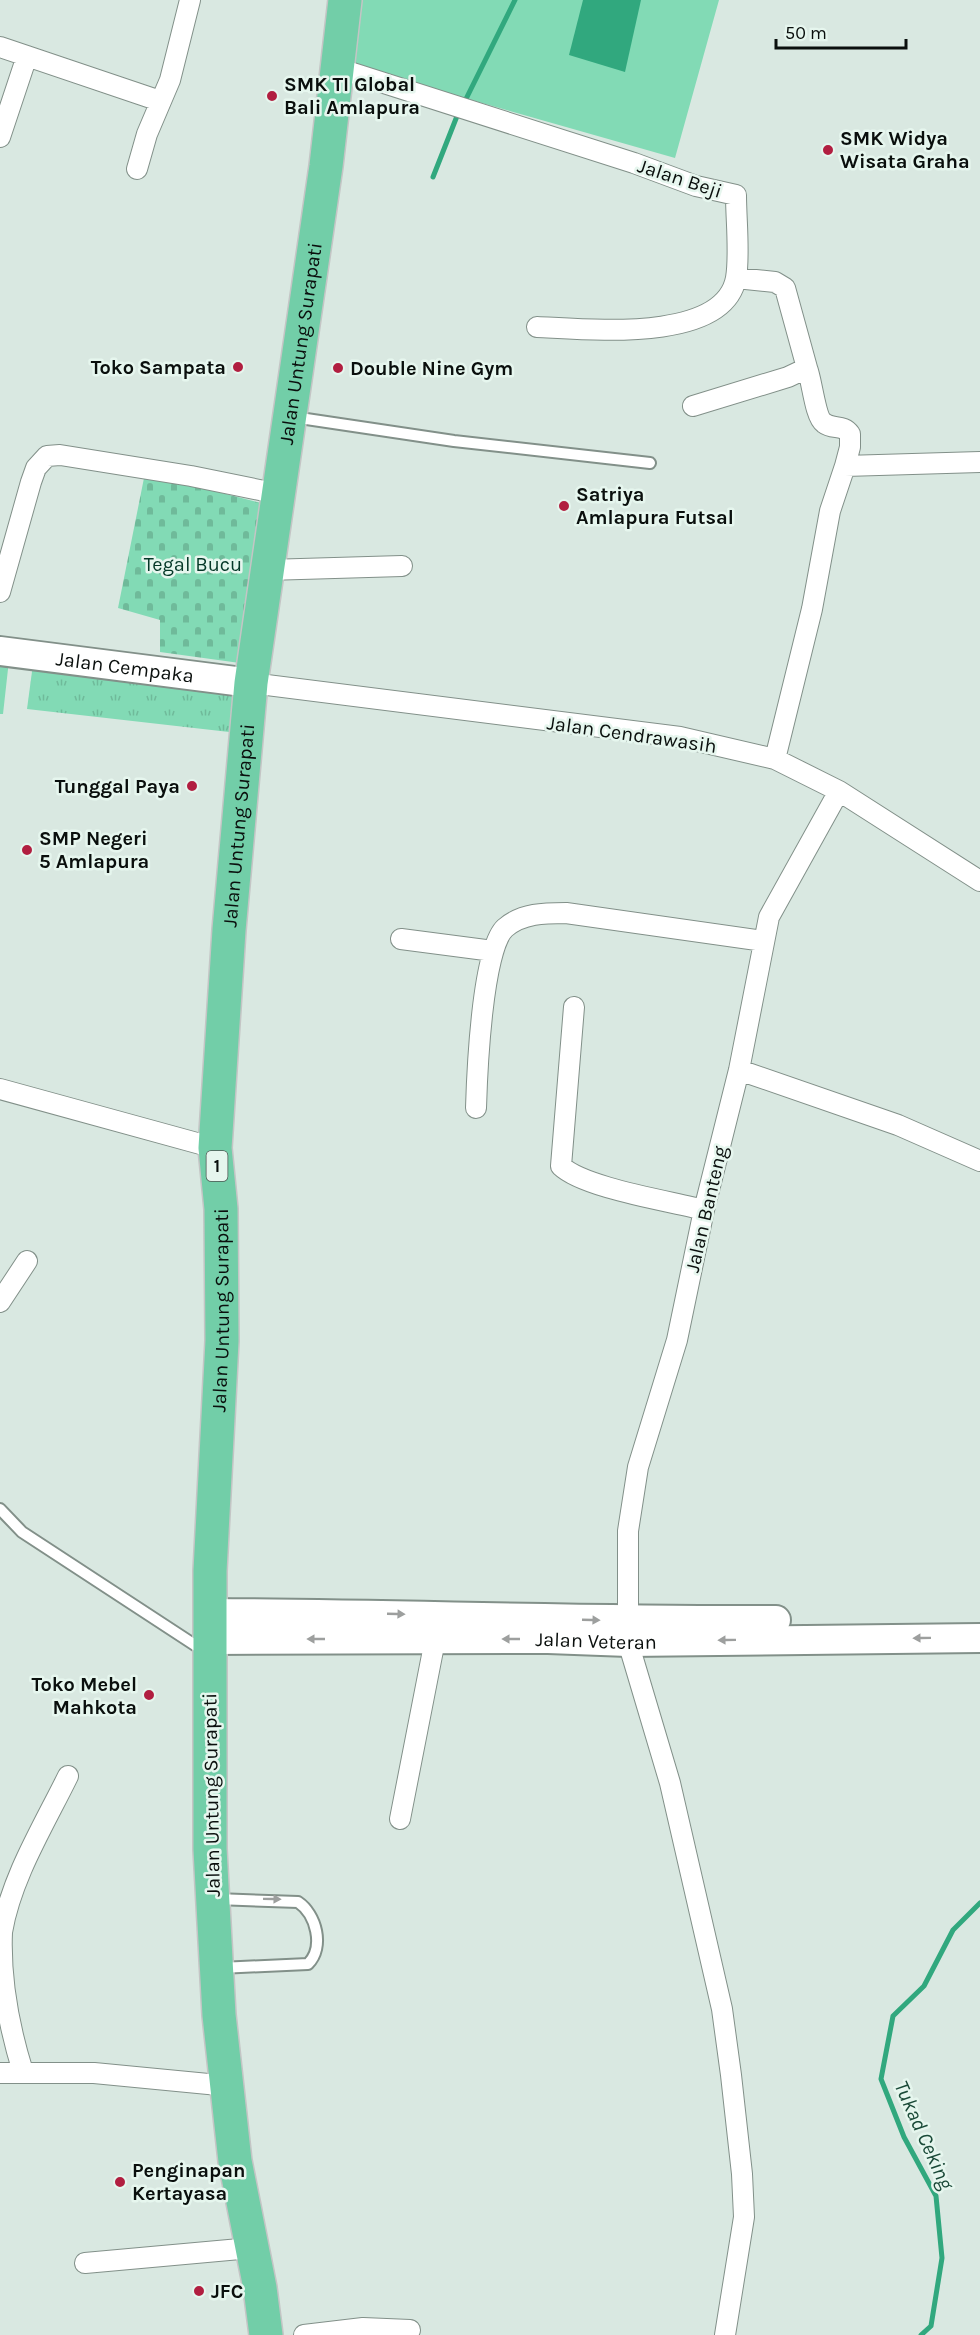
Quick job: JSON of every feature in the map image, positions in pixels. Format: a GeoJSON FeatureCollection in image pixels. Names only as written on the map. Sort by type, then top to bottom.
{"type":"FeatureCollection","features":[{"type":"Feature","properties":{"kind":"highway","name":"Jalan Untung Surapati"},"geometry":{"type":"LineString","coordinates":[[266,2335],[260,2288],[235,2161],[229,2086],[219,2015],[213,1899],[208,1764],[210,1571],[222,1341],[221,1209],[215,1148],[229,930],[251,682],[326,165],[345,0]]}},
{"type":"Feature","properties":{"kind":"main road","name":"Jalan Cempaka"},"geometry":{"type":"LineString","coordinates":[[0,651],[251,682]]}},
{"type":"Feature","properties":{"kind":"main road","name":"Jalan Veteran"},"geometry":{"type":"LineString","coordinates":[[210,1636],[374,1614],[627,1631],[980,1638]]}},
{"type":"Feature","properties":{"kind":"main road","name":"Jalan Veteran"},"geometry":{"type":"LineString","coordinates":[[210,1636],[435,1640],[980,1618]]}},
{"type":"Feature","properties":{"kind":"street"},"geometry":{"type":"LineString","coordinates":[[137,169],[147,134],[170,80],[190,0]]}},
{"type":"Feature","properties":{"kind":"street"},"geometry":{"type":"LineString","coordinates":[[0,47],[160,101]]}},
{"type":"Feature","properties":{"kind":"street"},"geometry":{"type":"LineString","coordinates":[[0,137],[27,56]]}},
{"type":"Feature","properties":{"kind":"street","name":"Jalan Beji"},"geometry":{"type":"LineString","coordinates":[[337,68],[453,107],[634,163],[696,186],[736,195],[736,278]]}},
{"type":"Feature","properties":{"kind":"street"},"geometry":{"type":"LineString","coordinates":[[537,327],[656,328],[677,324],[714,309],[725,300],[736,278],[775,282],[785,288],[820,419],[827,425],[842,428],[850,434],[850,447],[830,511],[812,609],[775,759]]}},
{"type":"Feature","properties":{"kind":"street"},"geometry":{"type":"LineString","coordinates":[[693,406],[788,377],[807,368]]}},
{"type":"Feature","properties":{"kind":"street"},"geometry":{"type":"LineString","coordinates":[[0,592],[31,482],[36,468],[47,456],[60,455],[191,476],[279,494]]}},
{"type":"Feature","properties":{"kind":"street"},"geometry":{"type":"LineString","coordinates":[[845,466],[980,462]]}},
{"type":"Feature","properties":{"kind":"street"},"geometry":{"type":"LineString","coordinates":[[267,570],[402,566]]}},
{"type":"Feature","properties":{"kind":"street","name":"Jalan Cendrawasih"},"geometry":{"type":"LineString","coordinates":[[251,682],[680,737],[775,759],[839,792],[980,881]]}},
{"type":"Feature","properties":{"kind":"street","name":"Jalan Banteng"},"geometry":{"type":"LineString","coordinates":[[725,2335],[744,2217],[742,2174],[722,2009],[662,1752],[627,1631],[628,1531],[638,1467],[677,1340],[704,1210],[739,1070],[770,917],[839,792]]}},
{"type":"Feature","properties":{"kind":"street"},"geometry":{"type":"LineString","coordinates":[[476,1108],[482,1023],[493,951],[498,936],[505,928],[518,920],[540,913],[585,916],[764,941]]}},
{"type":"Feature","properties":{"kind":"street"},"geometry":{"type":"LineString","coordinates":[[401,939],[493,951]]}},
{"type":"Feature","properties":{"kind":"street"},"geometry":{"type":"LineString","coordinates":[[574,1007],[561,1166],[568,1173],[595,1182],[704,1210]]}},
{"type":"Feature","properties":{"kind":"street"},"geometry":{"type":"LineString","coordinates":[[739,1070],[898,1125],[980,1161]]}},
{"type":"Feature","properties":{"kind":"street"},"geometry":{"type":"LineString","coordinates":[[0,1089],[215,1148]]}},
{"type":"Feature","properties":{"kind":"street"},"geometry":{"type":"LineString","coordinates":[[0,1302],[27,1261]]}},
{"type":"Feature","properties":{"kind":"street"},"geometry":{"type":"LineString","coordinates":[[400,1819],[435,1640]]}},
{"type":"Feature","properties":{"kind":"street"},"geometry":{"type":"LineString","coordinates":[[23,2072],[1,1981],[2,1934],[12,1895],[68,1776]]}},
{"type":"Feature","properties":{"kind":"street"},"geometry":{"type":"LineString","coordinates":[[0,2073],[94,2073],[229,2086]]}},
{"type":"Feature","properties":{"kind":"street"},"geometry":{"type":"LineString","coordinates":[[85,2263],[251,2248]]}},
{"type":"Feature","properties":{"kind":"street"},"geometry":{"type":"LineString","coordinates":[[304,2335],[363,2328],[410,2330]]}},
{"type":"Feature","properties":{"kind":"lane"},"geometry":{"type":"LineString","coordinates":[[288,416],[454,441],[650,463]]}},
{"type":"Feature","properties":{"kind":"lane"},"geometry":{"type":"LineString","coordinates":[[0,1509],[22,1532],[210,1636]]}},
{"type":"Feature","properties":{"kind":"lane"},"geometry":{"type":"LineString","coordinates":[[213,1899],[298,1902],[308,1908],[315,1923],[315,1957],[308,1964],[217,1968]]}},
{"type":"Feature","properties":{"kind":"green space"},"geometry":{"type":"Polygon","coordinates":[[[355,0],[719,0],[675,158],[345,64],[355,0]]]}},
{"type":"Feature","properties":{"kind":"green space","name":"Tegal Bucu"},"geometry":{"type":"Polygon","coordinates":[[[145,473],[265,504],[247,664],[160,652],[160,620],[118,608],[145,473]]]}},
{"type":"Feature","properties":{"kind":"green space"},"geometry":{"type":"Polygon","coordinates":[[[0,659],[9,660],[3,714],[0,714],[0,659]]]}},
{"type":"Feature","properties":{"kind":"green space"},"geometry":{"type":"Polygon","coordinates":[[[33,664],[203,687],[243,699],[238,733],[27,709],[33,664]]]}},
{"type":"Feature","properties":{"kind":"shaded area"},"geometry":{"type":"Polygon","coordinates":[[[583,0],[641,0],[625,72],[569,55],[583,0]]]}},
{"type":"Feature","properties":{"kind":"waterway"},"geometry":{"type":"LineString","coordinates":[[464,103],[515,0]]}},
{"type":"Feature","properties":{"kind":"waterway"},"geometry":{"type":"LineString","coordinates":[[433,177],[459,111]]}},
{"type":"Feature","properties":{"kind":"waterway","name":"Tukad Ceking"},"geometry":{"type":"LineString","coordinates":[[921,2335],[931,2326],[942,2258],[936,2196],[904,2137],[881,2079],[893,2016],[924,1986],[953,1930],[980,1903]]}},
{"type":"Feature","properties":{"kind":"place","name":"SMK TI Global Bali Amlapura"},"geometry":{"type":"Point","coordinates":[272,96]}},
{"type":"Feature","properties":{"kind":"place","name":"SMK Widya Wisata Graha"},"geometry":{"type":"Point","coordinates":[828,150]}},
{"type":"Feature","properties":{"kind":"place","name":"Toko Sampata"},"geometry":{"type":"Point","coordinates":[238,367]}},
{"type":"Feature","properties":{"kind":"place","name":"Double Nine Gym"},"geometry":{"type":"Point","coordinates":[338,368]}},
{"type":"Feature","properties":{"kind":"place","name":"Satriya Amlapura Futsal"},"geometry":{"type":"Point","coordinates":[564,506]}},
{"type":"Feature","properties":{"kind":"place","name":"Tunggal Paya"},"geometry":{"type":"Point","coordinates":[192,786]}},
{"type":"Feature","properties":{"kind":"place","name":"SMP Negeri 5 Amlapura"},"geometry":{"type":"Point","coordinates":[27,850]}},
{"type":"Feature","properties":{"kind":"place","name":"Toko Mebel Mahkota"},"geometry":{"type":"Point","coordinates":[149,1695]}},
{"type":"Feature","properties":{"kind":"place","name":"Penginapan Kertayasa"},"geometry":{"type":"Point","coordinates":[120,2182]}},
{"type":"Feature","properties":{"kind":"place","name":"JFC"},"geometry":{"type":"Point","coordinates":[199,2291]}}]}
